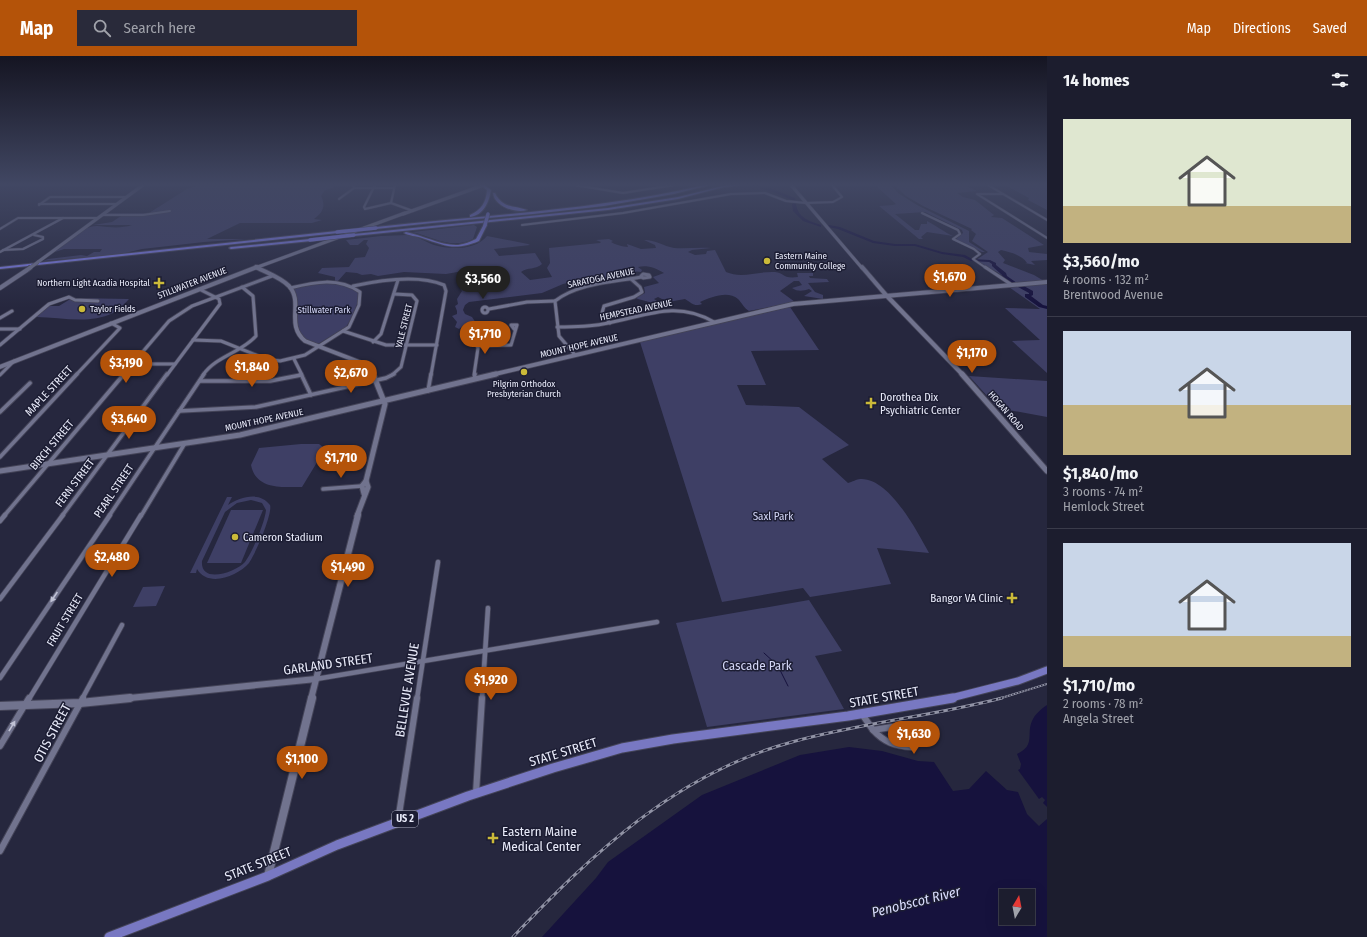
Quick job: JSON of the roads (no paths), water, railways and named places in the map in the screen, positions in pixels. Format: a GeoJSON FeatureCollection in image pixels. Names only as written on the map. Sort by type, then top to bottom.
{"type":"FeatureCollection","features":[{"type":"Feature","properties":{"kind":"highway"},"geometry":{"type":"LineString","coordinates":[[0,269],[392,226]]}},
{"type":"Feature","properties":{"kind":"highway"},"geometry":{"type":"LineString","coordinates":[[0,269],[441,226]]}},
{"type":"Feature","properties":{"kind":"highway"},"geometry":{"type":"LineString","coordinates":[[354,235],[412,234],[438,244],[457,246],[478,240],[484,226]]}},
{"type":"Feature","properties":{"kind":"main road","name":"STATE STREET"},"geometry":{"type":"LineString","coordinates":[[109,937],[268,876],[337,845],[476,793],[622,748],[673,739],[862,714],[980,692],[1018,681],[1047,670]]}},
{"type":"Feature","properties":{"kind":"street"},"geometry":{"type":"LineString","coordinates":[[2,251],[51,226]]}},
{"type":"Feature","properties":{"kind":"street"},"geometry":{"type":"LineString","coordinates":[[0,288],[87,226]]}},
{"type":"Feature","properties":{"kind":"street","name":"STILLWATER AVENUE"},"geometry":{"type":"LineString","coordinates":[[0,367],[199,288],[369,226]]}},
{"type":"Feature","properties":{"kind":"street","name":"HOGAN ROAD"},"geometry":{"type":"LineString","coordinates":[[826,226],[886,295],[980,394],[1047,471]]}},
{"type":"Feature","properties":{"kind":"street"},"geometry":{"type":"LineString","coordinates":[[950,226],[958,230],[960,234],[954,238],[955,241],[974,249],[980,254],[973,260],[1012,285]]}},
{"type":"Feature","properties":{"kind":"street"},"geometry":{"type":"LineString","coordinates":[[1028,226],[1047,238]]}},
{"type":"Feature","properties":{"kind":"street"},"geometry":{"type":"LineString","coordinates":[[2,251],[23,249],[43,238],[33,234]]}},
{"type":"Feature","properties":{"kind":"street"},"geometry":{"type":"LineString","coordinates":[[256,267],[290,288],[294,297],[296,334],[305,342],[362,363],[369,370],[375,380],[384,401],[384,409],[366,481],[362,486],[323,489]]}},
{"type":"Feature","properties":{"kind":"street","name":"BIRCH STREET"},"geometry":{"type":"LineString","coordinates":[[0,521],[170,320],[192,306],[272,276]]}},
{"type":"Feature","properties":{"kind":"street","name":"SARATOGA AVENUE"},"geometry":{"type":"LineString","coordinates":[[555,301],[566,293],[642,277]]}},
{"type":"Feature","properties":{"kind":"street"},"geometry":{"type":"LineString","coordinates":[[610,323],[602,313],[604,306],[638,296],[642,292],[640,287],[631,279]]}},
{"type":"Feature","properties":{"kind":"street"},"geometry":{"type":"LineString","coordinates":[[353,286],[371,280],[432,280],[441,283],[446,288],[428,390]]}},
{"type":"Feature","properties":{"kind":"street"},"geometry":{"type":"LineString","coordinates":[[373,342],[381,334],[398,280]]}},
{"type":"Feature","properties":{"kind":"street"},"geometry":{"type":"LineString","coordinates":[[192,340],[215,340],[271,360],[294,359],[305,355],[343,331],[353,321],[361,296],[360,292],[353,286],[343,283],[327,282],[290,288]]}},
{"type":"Feature","properties":{"kind":"street","name":"MOUNT HOPE AVENUE"},"geometry":{"type":"LineString","coordinates":[[0,470],[240,435],[793,304],[1047,282]]}},
{"type":"Feature","properties":{"kind":"street","name":"PEARL STREET"},"geometry":{"type":"LineString","coordinates":[[0,678],[210,366],[240,349],[256,336],[253,296],[249,291],[242,287]]}},
{"type":"Feature","properties":{"kind":"street"},"geometry":{"type":"LineString","coordinates":[[199,288],[215,297]]}},
{"type":"Feature","properties":{"kind":"street","name":"YALE STREET"},"geometry":{"type":"LineString","coordinates":[[179,411],[245,408],[311,395],[391,376],[400,371],[417,299],[412,295],[394,294]]}},
{"type":"Feature","properties":{"kind":"street"},"geometry":{"type":"LineString","coordinates":[[0,345],[49,304],[69,297],[75,300],[98,301]]}},
{"type":"Feature","properties":{"kind":"street","name":"FERN STREET"},"geometry":{"type":"LineString","coordinates":[[0,599],[220,304],[220,301],[215,297]]}},
{"type":"Feature","properties":{"kind":"street"},"geometry":{"type":"LineString","coordinates":[[489,309],[536,301],[555,301],[559,336],[575,355]]}},
{"type":"Feature","properties":{"kind":"street","name":"HEMPSTEAD AVENUE"},"geometry":{"type":"LineString","coordinates":[[557,327],[588,327],[675,309],[698,312],[714,322]]}},
{"type":"Feature","properties":{"kind":"street"},"geometry":{"type":"LineString","coordinates":[[0,318],[12,311]]}},
{"type":"Feature","properties":{"kind":"street","name":"MAPLE STREET"},"geometry":{"type":"LineString","coordinates":[[0,457],[120,328],[111,323]]}},
{"type":"Feature","properties":{"kind":"street"},"geometry":{"type":"LineString","coordinates":[[0,329],[20,329]]}},
{"type":"Feature","properties":{"kind":"street"},"geometry":{"type":"LineString","coordinates":[[474,379],[478,346],[475,341],[476,329]]}},
{"type":"Feature","properties":{"kind":"street"},"geometry":{"type":"LineString","coordinates":[[478,346],[511,346],[514,341],[514,329]]}},
{"type":"Feature","properties":{"kind":"street"},"geometry":{"type":"LineString","coordinates":[[343,331],[386,345],[437,345]]}},
{"type":"Feature","properties":{"kind":"street"},"geometry":{"type":"LineString","coordinates":[[294,359],[311,395]]}},
{"type":"Feature","properties":{"kind":"street"},"geometry":{"type":"LineString","coordinates":[[0,375],[14,362]]}},
{"type":"Feature","properties":{"kind":"street"},"geometry":{"type":"LineString","coordinates":[[132,364],[175,364]]}},
{"type":"Feature","properties":{"kind":"street"},"geometry":{"type":"LineString","coordinates":[[200,381],[270,381],[301,375]]}},
{"type":"Feature","properties":{"kind":"street"},"geometry":{"type":"LineString","coordinates":[[0,412],[30,383]]}},
{"type":"Feature","properties":{"kind":"street","name":"FRUIT STREET"},"geometry":{"type":"LineString","coordinates":[[0,746],[185,443]]}},
{"type":"Feature","properties":{"kind":"street"},"geometry":{"type":"LineString","coordinates":[[268,876],[316,679],[364,494],[368,487],[366,481]]}},
{"type":"Feature","properties":{"kind":"street"},"geometry":{"type":"LineString","coordinates":[[362,486],[364,494]]}},
{"type":"Feature","properties":{"kind":"street","name":"BELLEVUE AVENUE"},"geometry":{"type":"LineString","coordinates":[[398,822],[438,562]]}},
{"type":"Feature","properties":{"kind":"street"},"geometry":{"type":"LineString","coordinates":[[476,793],[488,608]]}},
{"type":"Feature","properties":{"kind":"street","name":"GARLAND STREET"},"geometry":{"type":"LineString","coordinates":[[0,706],[80,703],[316,679],[657,622]]}},
{"type":"Feature","properties":{"kind":"street","name":"OTIS STREET"},"geometry":{"type":"LineString","coordinates":[[0,851],[122,625]]}},
{"type":"Feature","properties":{"kind":"street"},"geometry":{"type":"LineString","coordinates":[[862,714],[873,730],[887,744],[905,747],[911,747],[914,744],[912,736],[902,728],[895,726],[873,730]]}},
{"type":"Feature","properties":{"kind":"water"},"geometry":{"type":"Polygon","coordinates":[[[1047,705],[1047,807],[1043,803],[1045,800],[1042,797],[1039,799],[1018,770],[1020,769],[1021,764],[1017,754],[1023,751],[1029,743],[1030,726],[1033,718],[1047,705]]]}},
{"type":"Feature","properties":{"kind":"water","name":"Penobscot River"},"geometry":{"type":"Polygon","coordinates":[[[849,747],[882,751],[918,761],[934,762],[953,791],[969,789],[986,771],[1007,790],[1018,792],[1027,814],[1039,826],[1047,819],[1047,937],[542,937],[596,878],[608,862],[702,795],[800,755],[849,747]]]}},
{"type":"Feature","properties":{"kind":"waterway"},"geometry":{"type":"LineString","coordinates":[[830,226],[839,228],[873,242],[895,245],[915,245],[942,253],[964,256],[971,260],[990,261],[995,264],[993,265],[1004,274],[1005,277],[1015,283]]}},
{"type":"Feature","properties":{"kind":"waterway"},"geometry":{"type":"LineString","coordinates":[[1020,286],[1031,292],[1031,295],[1027,296],[1041,306],[1047,308]]}},
{"type":"Feature","properties":{"kind":"waterway"},"geometry":{"type":"LineString","coordinates":[[764,653],[776,664]]}},
{"type":"Feature","properties":{"kind":"waterway"},"geometry":{"type":"LineString","coordinates":[[779,668],[788,686]]}},
{"type":"Feature","properties":{"kind":"railway"},"geometry":{"type":"LineString","coordinates":[[999,699],[1047,684]]}},
{"type":"Feature","properties":{"kind":"railway"},"geometry":{"type":"LineString","coordinates":[[513,937],[574,875],[606,847],[639,820],[674,795],[711,774],[750,756],[818,735],[950,710],[999,699]]}},
{"type":"Feature","properties":{"kind":"place","name":"Eastern Maine Community College"},"geometry":{"type":"Point","coordinates":[767,261]}},
{"type":"Feature","properties":{"kind":"place","name":"Northern Light Acadia Hospital"},"geometry":{"type":"Point","coordinates":[159,283]}},
{"type":"Feature","properties":{"kind":"place","name":"Taylor Fields"},"geometry":{"type":"Point","coordinates":[82,309]}},
{"type":"Feature","properties":{"kind":"place","name":"Pilgrim Orthodox Presbyterian Church"},"geometry":{"type":"Point","coordinates":[524,372]}},
{"type":"Feature","properties":{"kind":"place","name":"Dorothea Dix Psychiatric Center"},"geometry":{"type":"Point","coordinates":[871,403]}},
{"type":"Feature","properties":{"kind":"place","name":"Cameron Stadium"},"geometry":{"type":"Point","coordinates":[235,537]}},
{"type":"Feature","properties":{"kind":"place","name":"Bangor VA Clinic"},"geometry":{"type":"Point","coordinates":[1012,598]}},
{"type":"Feature","properties":{"kind":"place","name":"Eastern Maine Medical Center"},"geometry":{"type":"Point","coordinates":[493,838]}},
{"type":"Feature","properties":{"kind":"park label","name":"Stillwater Park"},"geometry":{"type":"Point","coordinates":[324,310]}},
{"type":"Feature","properties":{"kind":"park label","name":"Saxl Park"},"geometry":{"type":"Point","coordinates":[773,516]}},
{"type":"Feature","properties":{"kind":"park label","name":"Cascade Park"},"geometry":{"type":"Point","coordinates":[757,665]}}]}
